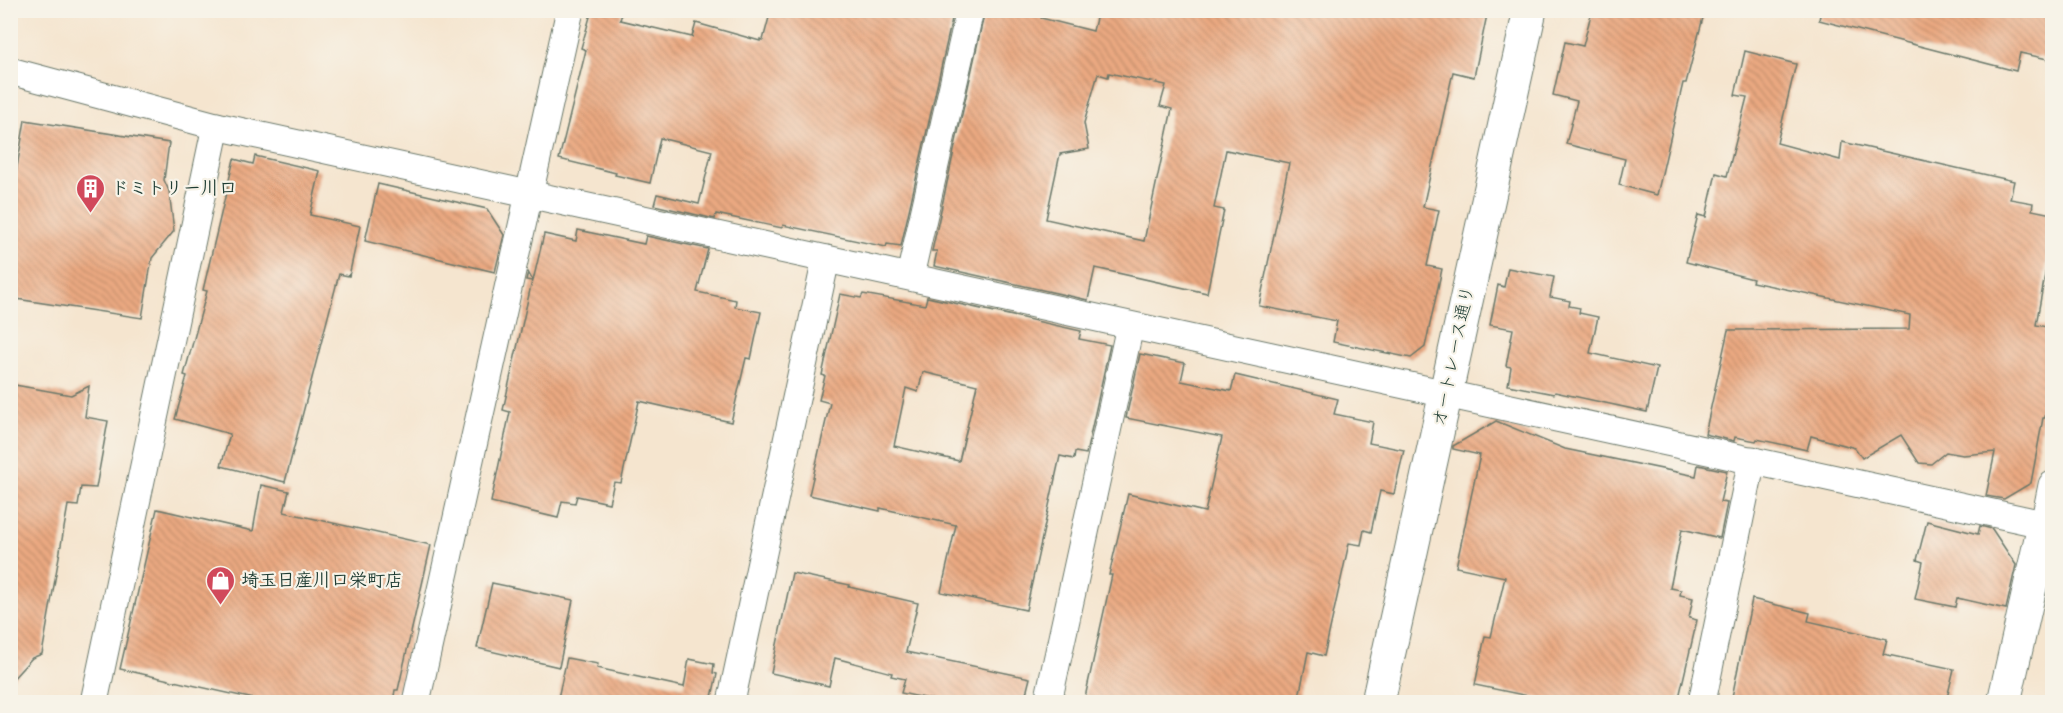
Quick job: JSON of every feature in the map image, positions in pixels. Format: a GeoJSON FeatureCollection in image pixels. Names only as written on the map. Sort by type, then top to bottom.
{"type":"FeatureCollection","features":[{"type":"Feature","properties":{"kind":"street"},"geometry":{"type":"LineString","coordinates":[[416,702],[570,10]]}},
{"type":"Feature","properties":{"kind":"street"},"geometry":{"type":"LineString","coordinates":[[910,276],[970,10]]}},
{"type":"Feature","properties":{"kind":"street","name":"オートレース通り"},"geometry":{"type":"LineString","coordinates":[[1378,702],[1530,10]]}},
{"type":"Feature","properties":{"kind":"street"},"geometry":{"type":"LineString","coordinates":[[10,71],[216,126],[2048,525]]}},
{"type":"Feature","properties":{"kind":"street"},"geometry":{"type":"LineString","coordinates":[[94,702],[216,126]]}},
{"type":"Feature","properties":{"kind":"street"},"geometry":{"type":"LineString","coordinates":[[731,702],[826,259]]}},
{"type":"Feature","properties":{"kind":"street"},"geometry":{"type":"LineString","coordinates":[[1048,702],[1130,326]]}},
{"type":"Feature","properties":{"kind":"street"},"geometry":{"type":"LineString","coordinates":[[1702,702],[1752,460]]}},
{"type":"Feature","properties":{"kind":"street"},"geometry":{"type":"LineString","coordinates":[[2004,702],[2048,525],[2052,485]]}},
{"type":"Feature","properties":{"kind":"building"},"geometry":{"type":"Polygon","coordinates":[[[592,10],[623,10],[620,20],[692,37],[696,23],[760,41],[760,39],[763,40],[771,10],[954,10],[901,246],[887,244],[886,247],[783,225],[782,228],[716,214],[715,219],[654,205],[657,194],[699,204],[712,151],[660,138],[650,183],[559,159],[586,50],[581,48],[592,10]]]}},
{"type":"Feature","properties":{"kind":"building"},"geometry":{"type":"Polygon","coordinates":[[[985,10],[1042,10],[1041,18],[1093,31],[1098,10],[1488,10],[1474,77],[1453,72],[1423,207],[1439,210],[1427,266],[1442,269],[1425,347],[1411,358],[1333,342],[1337,321],[1259,306],[1289,163],[1226,150],[1214,208],[1224,210],[1207,293],[1095,268],[1088,300],[934,266],[937,251],[932,251],[985,10]],[[1109,73],[1108,77],[1098,74],[1084,123],[1089,149],[1060,154],[1046,219],[1144,241],[1172,109],[1160,106],[1166,85],[1109,73]]]}},
{"type":"Feature","properties":{"kind":"building"},"geometry":{"type":"Polygon","coordinates":[[[1592,10],[1705,10],[1686,83],[1683,83],[1657,195],[1619,185],[1625,159],[1566,144],[1577,101],[1553,95],[1565,42],[1583,46],[1592,10]]]}},
{"type":"Feature","properties":{"kind":"building"},"geometry":{"type":"Polygon","coordinates":[[[1821,10],[2052,10],[2052,60],[2020,53],[2016,71],[1819,20],[1821,10]]]}},
{"type":"Feature","properties":{"kind":"building"},"geometry":{"type":"Polygon","coordinates":[[[1745,51],[1796,64],[1777,143],[1840,160],[1842,142],[2014,181],[2010,199],[2033,203],[2032,210],[2052,214],[2052,236],[2036,325],[2052,328],[2052,380],[2031,483],[2004,499],[1986,496],[1995,452],[1963,455],[1946,452],[1931,464],[1919,463],[1901,435],[1862,458],[1855,448],[1811,436],[1807,450],[1757,439],[1756,441],[1735,437],[1734,441],[1705,434],[1728,330],[1909,329],[1910,315],[1752,282],[1753,279],[1686,262],[1698,215],[1706,217],[1716,173],[1727,176],[1747,97],[1735,95],[1745,51]]]}},
{"type":"Feature","properties":{"kind":"building","name":"ドミトリー川口"},"geometry":{"type":"Polygon","coordinates":[[[25,120],[169,143],[164,180],[169,191],[174,231],[152,258],[142,318],[10,298],[10,208],[25,120]]]}},
{"type":"Feature","properties":{"kind":"building"},"geometry":{"type":"Polygon","coordinates":[[[255,156],[320,171],[310,215],[360,226],[349,276],[339,274],[285,482],[221,466],[230,434],[175,419],[187,376],[184,375],[207,291],[203,290],[234,159],[253,164],[255,156]]]}},
{"type":"Feature","properties":{"kind":"building"},"geometry":{"type":"Polygon","coordinates":[[[378,184],[487,209],[504,235],[495,272],[365,241],[378,184]]]}},
{"type":"Feature","properties":{"kind":"building"},"geometry":{"type":"Polygon","coordinates":[[[578,230],[644,244],[646,236],[708,249],[697,292],[736,300],[735,307],[761,312],[751,359],[746,358],[731,422],[639,401],[621,483],[614,482],[609,503],[577,496],[575,503],[562,501],[558,518],[491,502],[510,412],[503,410],[532,281],[526,280],[528,272],[533,281],[544,234],[576,241],[578,230]]]}},
{"type":"Feature","properties":{"kind":"building"},"geometry":{"type":"Polygon","coordinates":[[[1508,268],[1554,277],[1550,297],[1570,301],[1569,306],[1580,308],[1579,313],[1598,317],[1590,353],[1657,368],[1647,412],[1555,392],[1554,394],[1508,385],[1511,367],[1506,366],[1513,329],[1490,325],[1498,285],[1504,287],[1508,268]]]}},
{"type":"Feature","properties":{"kind":"building"},"geometry":{"type":"Polygon","coordinates":[[[840,294],[861,298],[863,294],[925,305],[927,297],[1081,331],[1079,339],[1110,345],[1086,454],[1075,452],[1074,459],[1060,456],[1026,610],[941,592],[956,525],[809,495],[830,403],[819,400],[825,376],[822,375],[840,294]],[[923,372],[918,392],[906,388],[894,446],[959,461],[977,385],[923,372]]]}},
{"type":"Feature","properties":{"kind":"building"},"geometry":{"type":"Polygon","coordinates":[[[1140,354],[1185,363],[1181,381],[1231,391],[1235,375],[1338,399],[1334,414],[1373,422],[1369,443],[1404,450],[1394,494],[1380,491],[1371,532],[1364,530],[1361,545],[1349,543],[1324,656],[1308,652],[1298,702],[1084,702],[1112,575],[1109,575],[1128,494],[1205,512],[1222,437],[1126,418],[1140,354]]]}},
{"type":"Feature","properties":{"kind":"building"},"geometry":{"type":"Polygon","coordinates":[[[15,385],[71,395],[89,386],[85,417],[108,421],[96,488],[81,487],[78,506],[68,505],[42,654],[32,658],[10,682],[10,408],[15,385]]]}},
{"type":"Feature","properties":{"kind":"building"},"geometry":{"type":"Polygon","coordinates":[[[1496,421],[1565,449],[1696,476],[1698,465],[1727,471],[1720,502],[1727,503],[1720,538],[1682,529],[1670,588],[1681,590],[1680,595],[1693,598],[1689,618],[1697,620],[1678,702],[1557,702],[1475,685],[1485,636],[1491,637],[1505,577],[1456,567],[1480,455],[1453,449],[1453,446],[1496,421]]]}},
{"type":"Feature","properties":{"kind":"building"},"geometry":{"type":"Polygon","coordinates":[[[261,485],[289,491],[284,512],[431,545],[398,690],[395,690],[393,702],[267,702],[120,669],[157,509],[253,531],[261,485]]]}},
{"type":"Feature","properties":{"kind":"building"},"geometry":{"type":"Polygon","coordinates":[[[1927,521],[1978,534],[1980,526],[1992,529],[2016,565],[2006,609],[1957,598],[1955,607],[1915,599],[1923,562],[1917,560],[1927,521]]]}},
{"type":"Feature","properties":{"kind":"building"},"geometry":{"type":"Polygon","coordinates":[[[792,573],[918,603],[906,652],[1030,678],[1024,702],[943,702],[901,693],[905,679],[891,676],[892,673],[835,658],[829,686],[771,673],[792,573]]]}},
{"type":"Feature","properties":{"kind":"building"},"geometry":{"type":"Polygon","coordinates":[[[492,583],[573,600],[559,667],[477,648],[492,583]]]}},
{"type":"Feature","properties":{"kind":"building"},"geometry":{"type":"Polygon","coordinates":[[[1752,599],[1810,613],[1808,621],[1887,639],[1883,654],[1954,669],[1946,702],[1903,702],[1869,695],[1867,702],[1731,702],[1752,599]]]}},
{"type":"Feature","properties":{"kind":"building"},"geometry":{"type":"Polygon","coordinates":[[[567,658],[598,664],[597,668],[684,687],[689,659],[714,664],[713,673],[717,674],[711,702],[559,702],[567,658]]]}},
{"type":"Feature","properties":{"kind":"place","name":"ドミトリー川口"},"geometry":{"type":"Point","coordinates":[90,214]}},
{"type":"Feature","properties":{"kind":"place","name":"埼玉日産川口栄町店"},"geometry":{"type":"Point","coordinates":[220,606]}}]}
